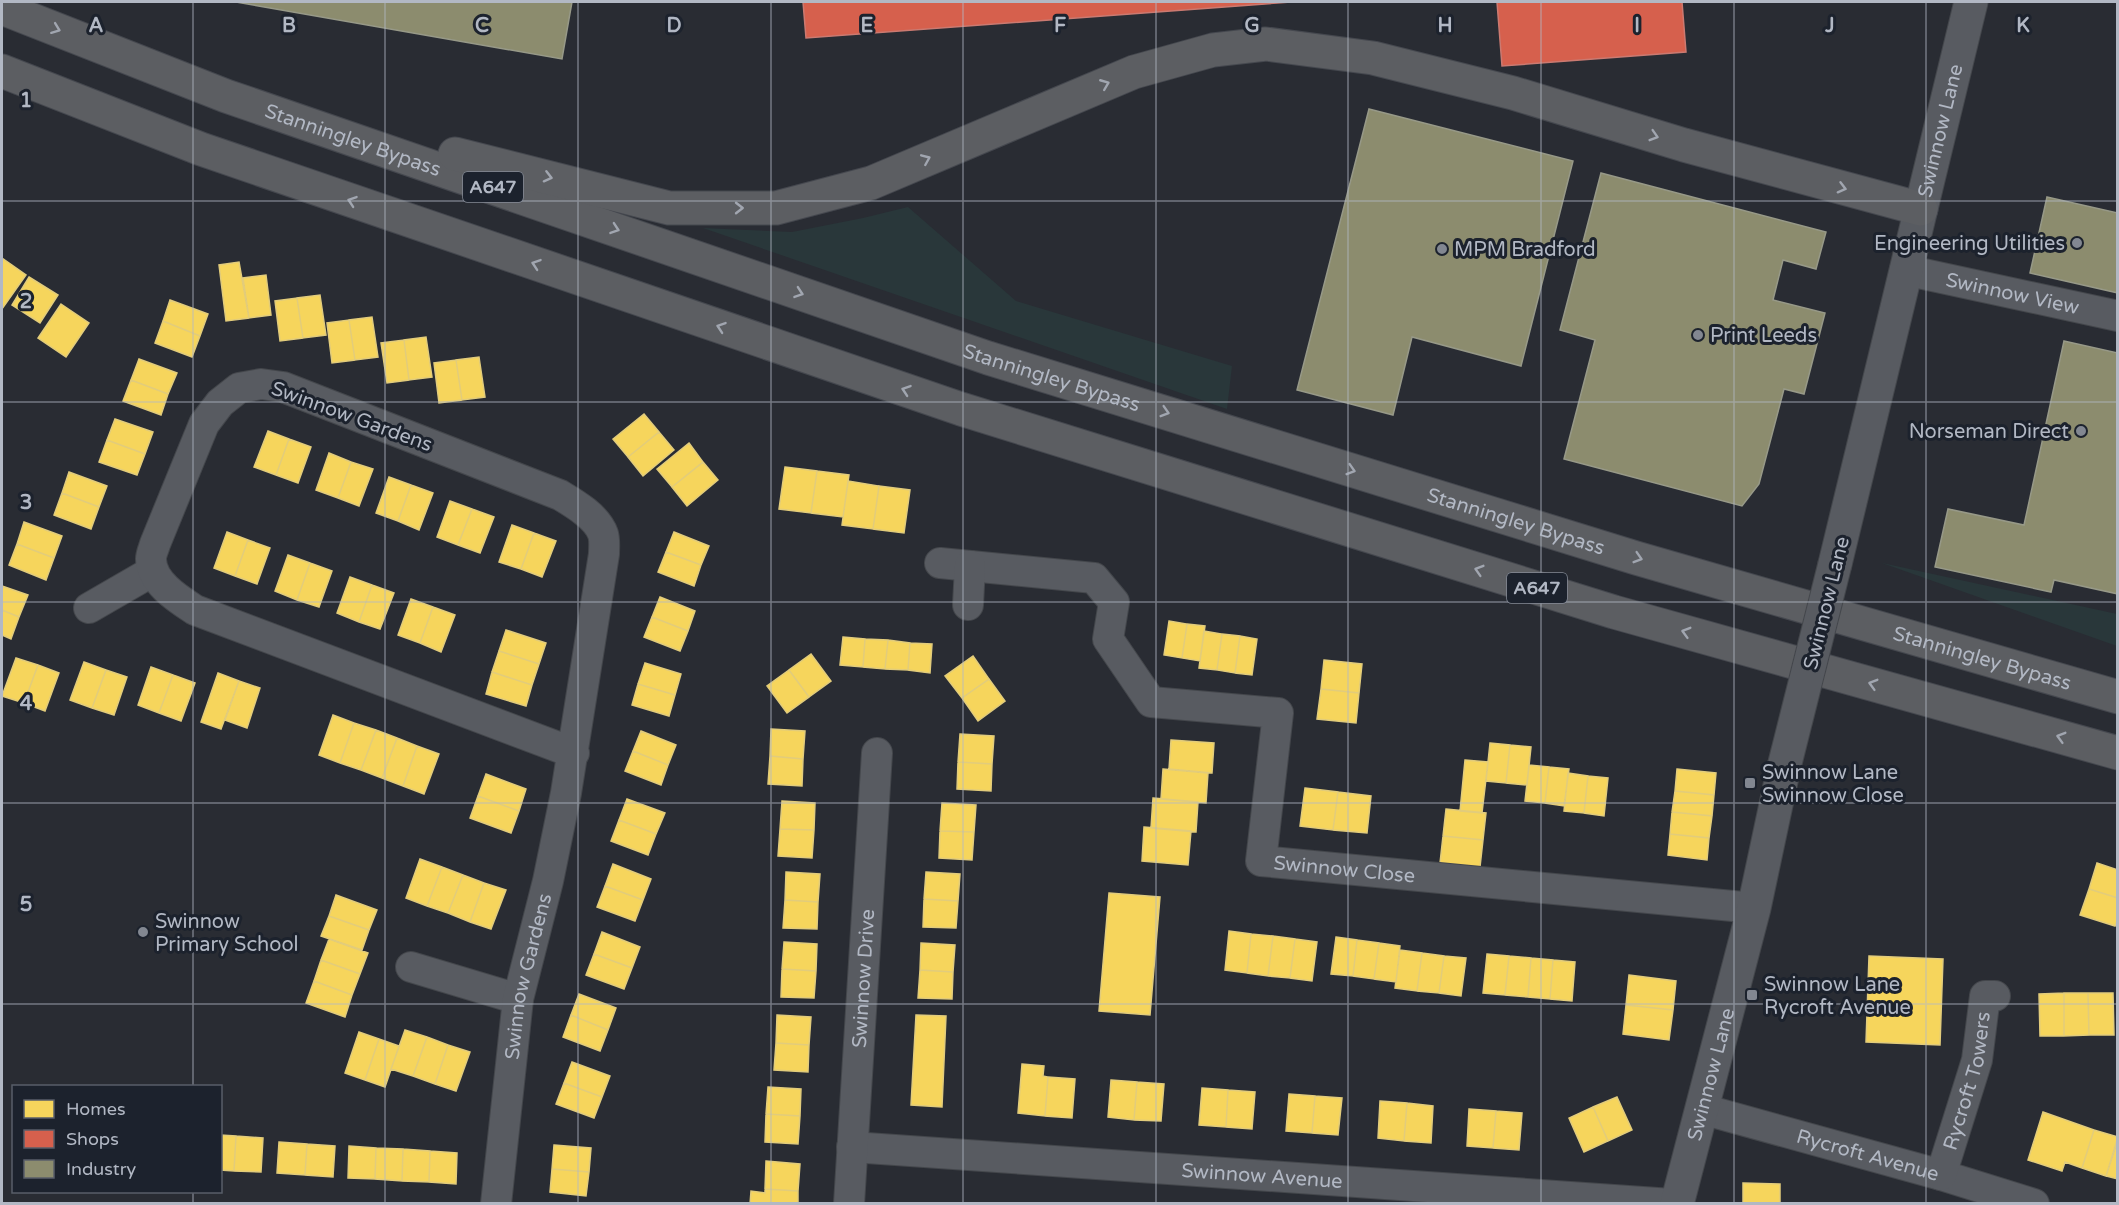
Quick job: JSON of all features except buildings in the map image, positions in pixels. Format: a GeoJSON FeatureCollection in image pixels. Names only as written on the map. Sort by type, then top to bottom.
{"type":"FeatureCollection","features":[{"type":"Feature","properties":{"kind":"highway","name":"Stanningley Bypass"},"geometry":{"type":"LineString","coordinates":[[2,8],[226,96],[988,358],[1636,558],[2118,697]]}},
{"type":"Feature","properties":{"kind":"highway"},"geometry":{"type":"LineString","coordinates":[[226,96],[669,208],[776,208],[871,183],[1134,72],[1213,51],[1266,44],[1373,58],[1470,82],[1524,96],[1684,145],[1921,209]]}},
{"type":"Feature","properties":{"kind":"highway","name":"A647"},"geometry":{"type":"LineString","coordinates":[[2,71],[201,150],[961,409],[1614,612],[2118,753]]}},
{"type":"Feature","properties":{"kind":"street","name":"Swinnow Lane"},"geometry":{"type":"LineString","coordinates":[[1677,1203],[1754,908],[1784,767],[1971,2]]}},
{"type":"Feature","properties":{"kind":"street","name":"Swinnow View"},"geometry":{"type":"LineString","coordinates":[[1905,270],[2118,316]]}},
{"type":"Feature","properties":{"kind":"street","name":"Swinnow Gardens"},"geometry":{"type":"LineString","coordinates":[[153,571],[151,559],[155,544],[204,424],[220,403],[239,388],[261,384],[283,387],[560,495],[577,505],[603,534],[604,554],[574,753],[548,880],[518,999],[496,1203]]}},
{"type":"Feature","properties":{"kind":"street","name":"Swinnow Close"},"geometry":{"type":"LineString","coordinates":[[940,563],[1094,578],[1114,602],[1108,639],[1151,702],[1278,713],[1261,861],[1754,908]]}},
{"type":"Feature","properties":{"kind":"street"},"geometry":{"type":"LineString","coordinates":[[968,604],[970,566]]}},
{"type":"Feature","properties":{"kind":"street"},"geometry":{"type":"LineString","coordinates":[[89,608],[153,571],[174,596],[195,610],[574,753]]}},
{"type":"Feature","properties":{"kind":"street","name":"Swinnow Drive"},"geometry":{"type":"LineString","coordinates":[[849,1203],[877,753]]}},
{"type":"Feature","properties":{"kind":"street"},"geometry":{"type":"LineString","coordinates":[[411,967],[518,999]]}},
{"type":"Feature","properties":{"kind":"street","name":"Rycroft Towers"},"geometry":{"type":"LineString","coordinates":[[1941,1175],[1977,1060],[1985,996],[1995,996]]}},
{"type":"Feature","properties":{"kind":"street","name":"Rycroft Avenue"},"geometry":{"type":"LineString","coordinates":[[1702,1109],[2034,1203]]}},
{"type":"Feature","properties":{"kind":"street","name":"Swinnow Avenue"},"geometry":{"type":"LineString","coordinates":[[852,1147],[1672,1203]]}},
{"type":"Feature","properties":{"kind":"shaded area"},"geometry":{"type":"Polygon","coordinates":[[[908,207],[1016,301],[1232,366],[1227,409],[703,228],[792,232],[908,207]]]}},
{"type":"Feature","properties":{"kind":"shaded area"},"geometry":{"type":"Polygon","coordinates":[[[1882,563],[2117,614],[2117,646],[1882,563]]]}},
{"type":"Feature","properties":{"kind":"place","name":"Engineering Utilities"},"geometry":{"type":"Point","coordinates":[2077,243]}},
{"type":"Feature","properties":{"kind":"place","name":"MPM Bradford"},"geometry":{"type":"Point","coordinates":[1442,249]}},
{"type":"Feature","properties":{"kind":"place","name":"Print Leeds"},"geometry":{"type":"Point","coordinates":[1698,335]}},
{"type":"Feature","properties":{"kind":"place","name":"Norseman Direct"},"geometry":{"type":"Point","coordinates":[2081,431]}},
{"type":"Feature","properties":{"kind":"place","name":"Swinnow Lane Swinnow Close"},"geometry":{"type":"Point","coordinates":[1750,783]}},
{"type":"Feature","properties":{"kind":"place","name":"Swinnow Primary School"},"geometry":{"type":"Point","coordinates":[143,932]}},
{"type":"Feature","properties":{"kind":"place","name":"Swinnow Lane Rycroft Avenue"},"geometry":{"type":"Point","coordinates":[1752,995]}}]}
